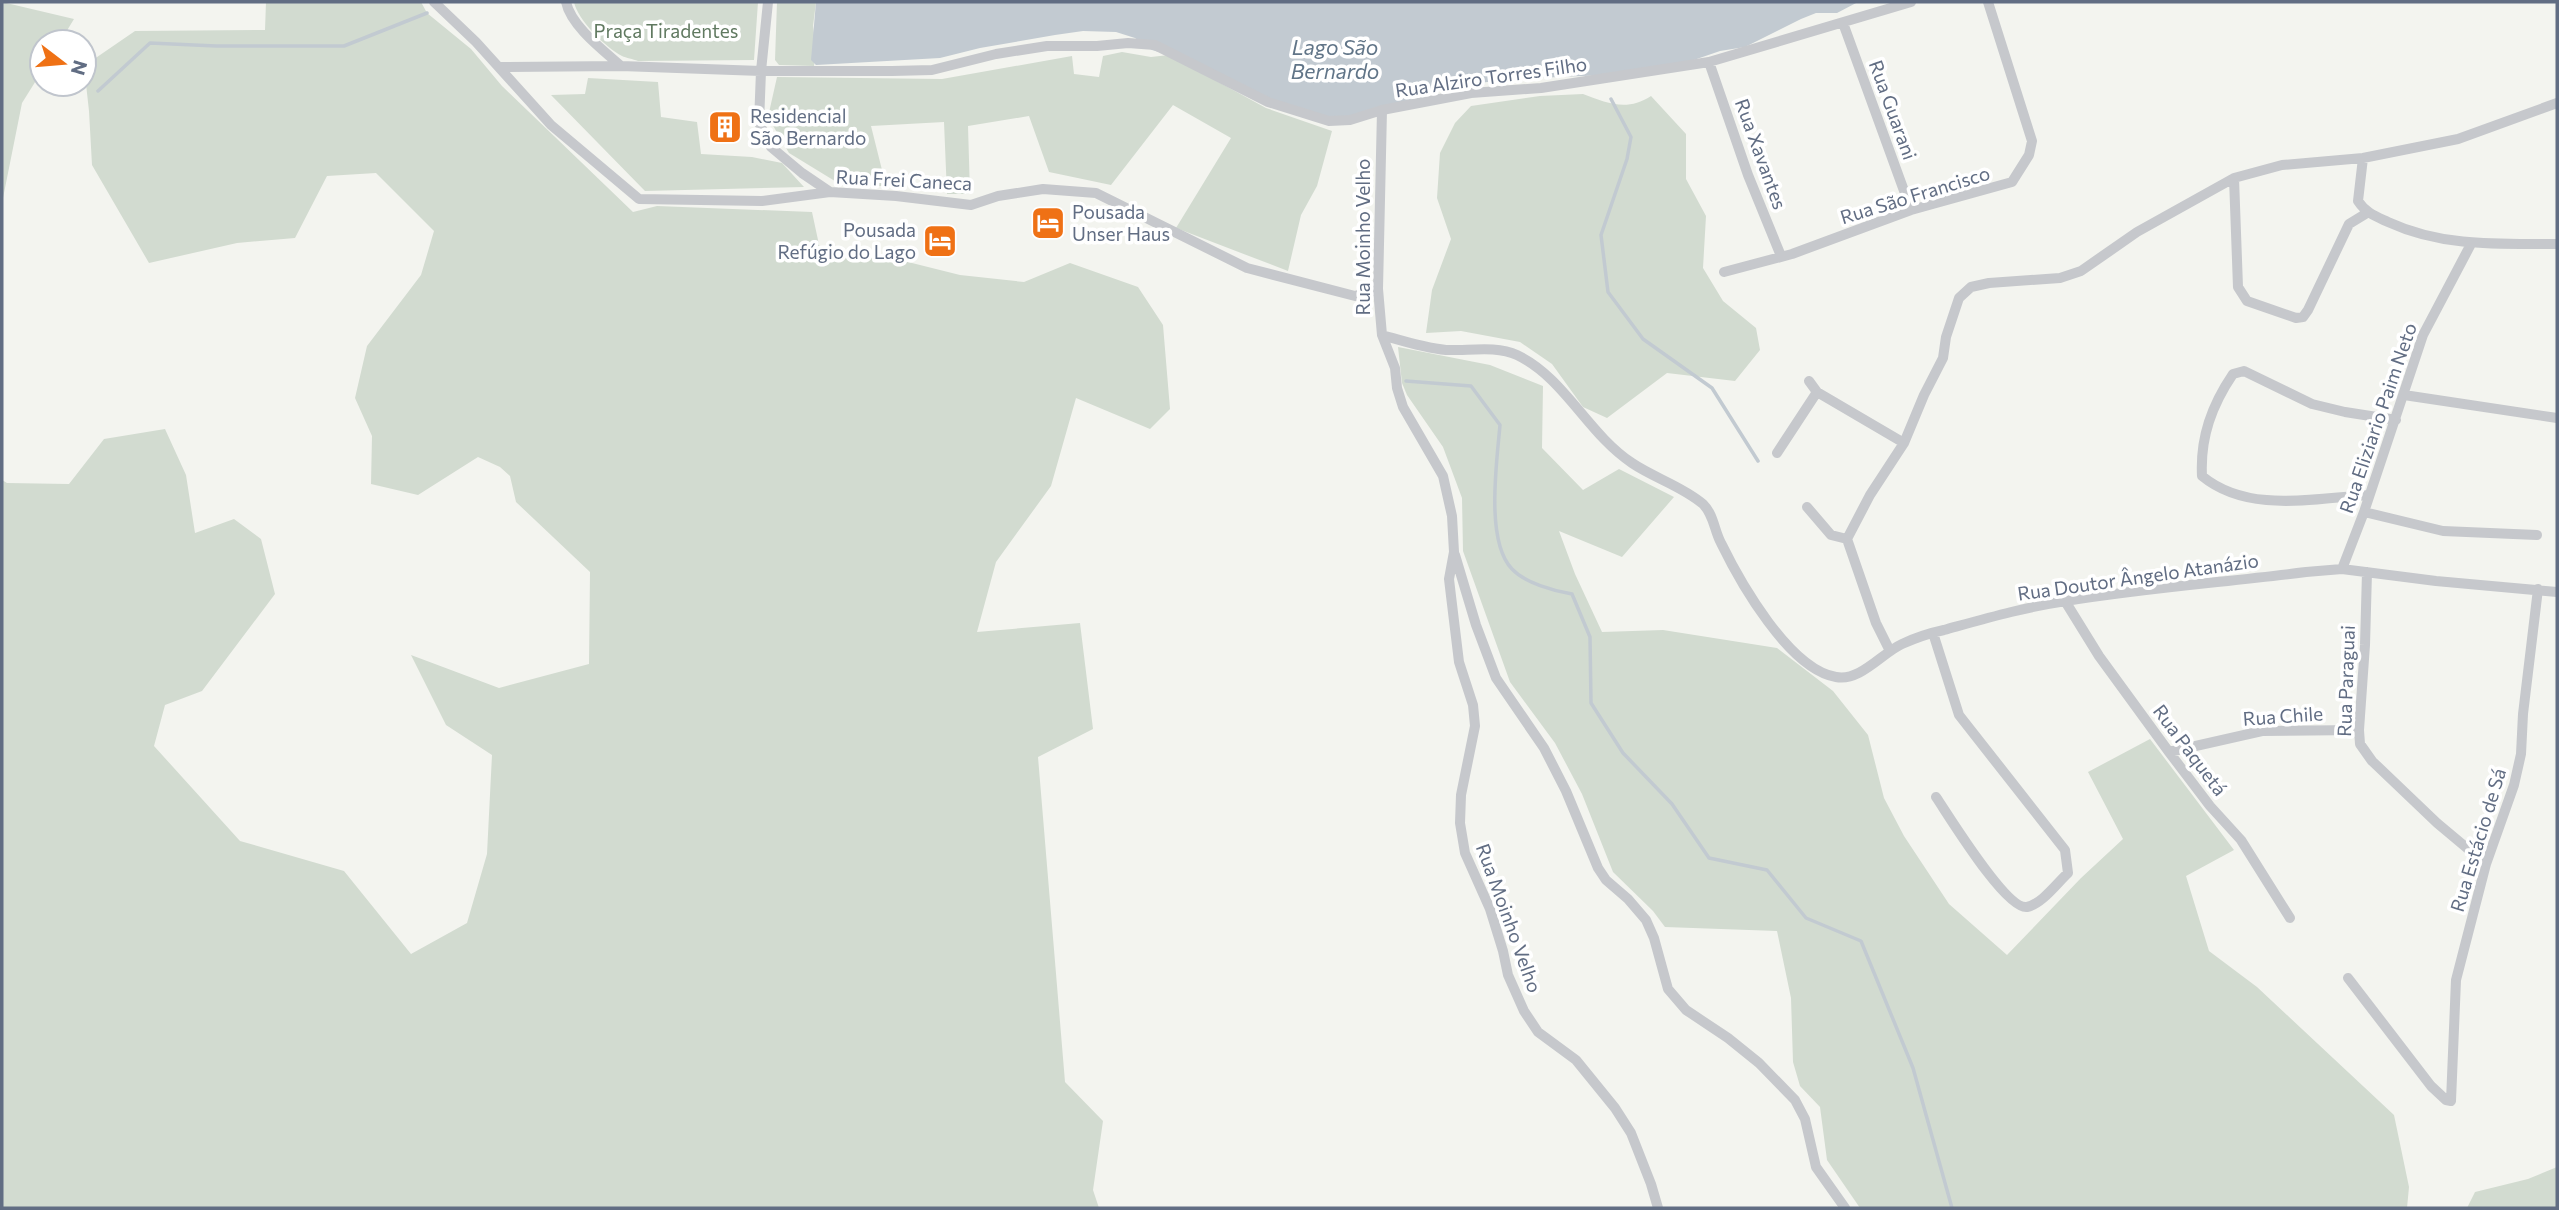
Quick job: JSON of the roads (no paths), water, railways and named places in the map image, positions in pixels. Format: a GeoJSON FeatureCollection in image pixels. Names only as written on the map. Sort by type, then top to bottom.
{"type":"FeatureCollection","features":[{"type":"Feature","properties":{"kind":"street","name":"Rua Frei Caneca"},"geometry":{"type":"LineString","coordinates":[[434,2],[476,41],[551,125],[639,199],[762,201],[830,192],[971,205],[998,196],[1043,189],[1096,193],[1247,268],[1355,296],[1378,289]]}},
{"type":"Feature","properties":{"kind":"street"},"geometry":{"type":"LineString","coordinates":[[566,2],[570,16],[621,66]]}},
{"type":"Feature","properties":{"kind":"street"},"geometry":{"type":"LineString","coordinates":[[768,2],[759,122],[771,147],[830,192]]}},
{"type":"Feature","properties":{"kind":"street","name":"Rua Alziro Torres Filho"},"geometry":{"type":"LineString","coordinates":[[499,67],[621,66],[761,71],[932,69],[996,54],[1047,46],[1142,44],[1155,45],[1170,51],[1268,102],[1329,121],[1350,120],[1382,110],[1471,93],[1541,88],[1709,62],[1911,2]]}},
{"type":"Feature","properties":{"kind":"street","name":"Rua São Francisco"},"geometry":{"type":"LineString","coordinates":[[1724,272],[1781,256],[1911,210],[2012,182],[2029,155],[2032,141],[1988,2]]}},
{"type":"Feature","properties":{"kind":"street","name":"Rua Guarani"},"geometry":{"type":"LineString","coordinates":[[1843,23],[1911,210]]}},
{"type":"Feature","properties":{"kind":"street","name":"Rua Xavantes"},"geometry":{"type":"LineString","coordinates":[[1709,62],[1748,175],[1781,256]]}},
{"type":"Feature","properties":{"kind":"street"},"geometry":{"type":"LineString","coordinates":[[1890,651],[1876,623],[1847,539],[1870,495],[1904,443],[1943,358],[1959,299],[1971,287],[1989,283],[2060,278],[2081,271],[2137,232],[2234,178],[2282,165],[2363,158],[2458,139],[2557,103]]}},
{"type":"Feature","properties":{"kind":"street","name":"Rua Moinho Velho"},"geometry":{"type":"LineString","coordinates":[[1382,110],[1378,289],[1382,335],[1395,368],[1403,407],[1431,454],[1448,492],[1452,516],[1454,552],[1449,579],[1459,662],[1473,705],[1475,726],[1461,795],[1460,823],[1465,853],[1490,909],[1508,975],[1524,1011],[1538,1032],[1576,1060],[1615,1108],[1631,1133],[1658,1208]]}},
{"type":"Feature","properties":{"kind":"street"},"geometry":{"type":"LineString","coordinates":[[2363,158],[2358,201],[2367,212],[2428,237],[2471,244],[2557,244]]}},
{"type":"Feature","properties":{"kind":"street"},"geometry":{"type":"LineString","coordinates":[[2234,178],[2238,287],[2247,301],[2296,318],[2303,317],[2308,310],[2349,224],[2367,212]]}},
{"type":"Feature","properties":{"kind":"street","name":"Rua Eliziario Paim Neto"},"geometry":{"type":"LineString","coordinates":[[2342,569],[2396,420],[2423,335],[2471,244]]}},
{"type":"Feature","properties":{"kind":"street","name":"Rua Doutor Ângelo Atanázio"},"geometry":{"type":"LineString","coordinates":[[1382,335],[1444,349],[1476,349],[1514,354],[1549,376],[1587,423],[1630,462],[1681,489],[1704,505],[1741,584],[1776,631],[1810,665],[1832,677],[1846,679],[1901,644],[1933,633],[2064,601],[2342,569],[2557,592]]}},
{"type":"Feature","properties":{"kind":"street"},"geometry":{"type":"LineString","coordinates":[[2368,495],[2302,502],[2248,496],[2214,486],[2202,476],[2208,418],[2218,396],[2233,374],[2244,371],[2312,404],[2396,420]]}},
{"type":"Feature","properties":{"kind":"street"},"geometry":{"type":"LineString","coordinates":[[1809,381],[1817,392],[1904,443]]}},
{"type":"Feature","properties":{"kind":"street"},"geometry":{"type":"LineString","coordinates":[[1777,453],[1817,392]]}},
{"type":"Feature","properties":{"kind":"street"},"geometry":{"type":"LineString","coordinates":[[2404,395],[2557,418]]}},
{"type":"Feature","properties":{"kind":"street"},"geometry":{"type":"LineString","coordinates":[[1807,507],[1832,535],[1847,539]]}},
{"type":"Feature","properties":{"kind":"street"},"geometry":{"type":"LineString","coordinates":[[2364,512],[2443,531],[2537,535]]}},
{"type":"Feature","properties":{"kind":"street"},"geometry":{"type":"LineString","coordinates":[[1454,552],[1476,625],[1496,678],[1544,748],[1566,791],[1598,868],[1606,880],[1628,899],[1646,920],[1654,937],[1668,989],[1686,1010],[1759,1063],[1795,1100],[1805,1119],[1816,1167],[1845,1208]]}},
{"type":"Feature","properties":{"kind":"street","name":"Rua Paraguai"},"geometry":{"type":"LineString","coordinates":[[2367,572],[2360,744],[2372,761],[2437,823],[2486,864]]}},
{"type":"Feature","properties":{"kind":"street","name":"Rua Estácio de Sá"},"geometry":{"type":"LineString","coordinates":[[2348,978],[2431,1086],[2446,1100],[2451,1101],[2456,980],[2486,864],[2514,785],[2521,754],[2523,713],[2538,589]]}},
{"type":"Feature","properties":{"kind":"street","name":"Rua Paquetá"},"geometry":{"type":"LineString","coordinates":[[2064,601],[2099,656],[2169,752],[2210,806],[2241,840],[2290,918]]}},
{"type":"Feature","properties":{"kind":"street"},"geometry":{"type":"LineString","coordinates":[[1933,633],[1959,715],[2065,850],[2068,873],[2035,905],[2023,907],[2014,904],[1990,877],[1936,797]]}},
{"type":"Feature","properties":{"kind":"street","name":"Rua Chile"},"geometry":{"type":"LineString","coordinates":[[2169,752],[2262,731],[2359,730]]}},
{"type":"Feature","properties":{"kind":"water","name":"Lago São Bernardo"},"geometry":{"type":"Polygon","coordinates":[[[816,2],[1858,2],[1837,13],[1816,13],[1745,47],[1720,51],[1688,62],[1606,75],[1514,79],[1452,86],[1419,95],[1388,112],[1330,118],[1296,110],[1185,60],[1152,50],[1135,38],[1116,32],[1083,31],[1055,35],[940,58],[816,65],[811,60],[816,2]]]}},
{"type":"Feature","properties":{"kind":"waterway"},"geometry":{"type":"LineString","coordinates":[[98,91],[150,43],[344,46],[427,13]]}},
{"type":"Feature","properties":{"kind":"waterway"},"geometry":{"type":"LineString","coordinates":[[1611,99],[1631,137],[1627,159],[1601,235],[1608,292],[1643,339],[1712,388],[1758,461]]}},
{"type":"Feature","properties":{"kind":"waterway"},"geometry":{"type":"LineString","coordinates":[[1406,381],[1471,386],[1500,425],[1495,479],[1498,540],[1504,556],[1518,574],[1532,582],[1572,594],[1590,637],[1591,703],[1623,753],[1672,804],[1709,858],[1767,870],[1806,918],[1861,941],[1913,1068],[1952,1208]]}},
{"type":"Feature","properties":{"kind":"place","name":"Residencial São Bernardo"},"geometry":{"type":"Point","coordinates":[725,127]}},
{"type":"Feature","properties":{"kind":"place","name":"Pousada Unser Haus"},"geometry":{"type":"Point","coordinates":[1048,223]}},
{"type":"Feature","properties":{"kind":"place","name":"Pousada Refúgio do Lago"},"geometry":{"type":"Point","coordinates":[940,241]}},
{"type":"Feature","properties":{"kind":"park label","name":"Praça Tiradentes"},"geometry":{"type":"Point","coordinates":[666,31]}}]}
